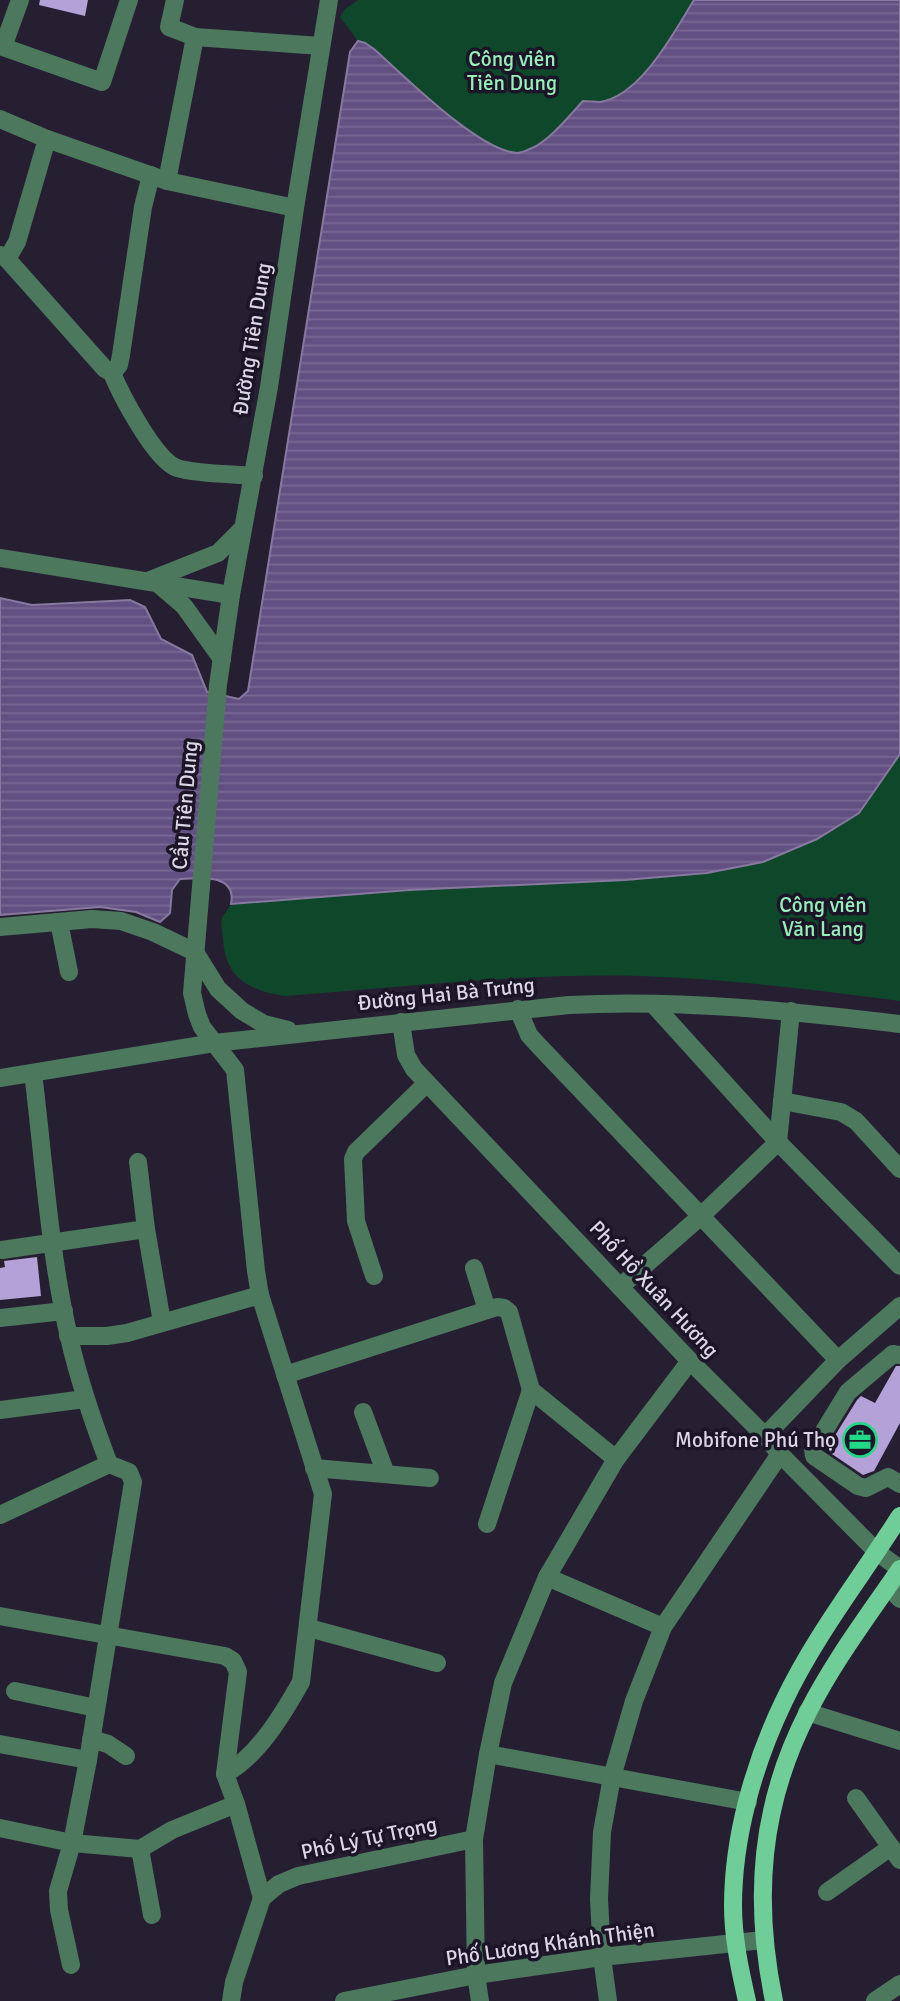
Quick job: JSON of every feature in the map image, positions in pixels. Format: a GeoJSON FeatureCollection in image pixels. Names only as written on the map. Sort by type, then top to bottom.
{"type":"FeatureCollection","features":[{"type":"Feature","properties":{"kind":"main road"},"geometry":{"type":"LineString","coordinates":[[747,2001],[736,1944],[734,1883],[748,1802],[770,1731],[806,1661],[900,1516]]}},
{"type":"Feature","properties":{"kind":"main road"},"geometry":{"type":"LineString","coordinates":[[774,2001],[764,1940],[762,1875],[772,1809],[807,1712],[828,1675],[894,1593],[900,1569]]}},
{"type":"Feature","properties":{"kind":"street"},"geometry":{"type":"LineString","coordinates":[[20,0],[3,47],[102,82],[129,0]]}},
{"type":"Feature","properties":{"kind":"street"},"geometry":{"type":"LineString","coordinates":[[175,0],[169,27],[195,37],[321,46]]}},
{"type":"Feature","properties":{"kind":"street","name":"Đường Tiên Dung"},"geometry":{"type":"LineString","coordinates":[[218,685],[231,595],[254,476],[329,0]]}},
{"type":"Feature","properties":{"kind":"street"},"geometry":{"type":"LineString","coordinates":[[112,373],[119,365],[121,355],[143,207],[159,178],[195,37]]}},
{"type":"Feature","properties":{"kind":"street"},"geometry":{"type":"LineString","coordinates":[[0,119],[47,139],[159,178],[295,208]]}},
{"type":"Feature","properties":{"kind":"street"},"geometry":{"type":"LineString","coordinates":[[47,139],[17,242],[4,257],[105,369],[112,373],[145,434],[167,463],[179,469],[254,476]]}},
{"type":"Feature","properties":{"kind":"street"},"geometry":{"type":"LineString","coordinates":[[152,582],[218,553],[243,528]]}},
{"type":"Feature","properties":{"kind":"street"},"geometry":{"type":"LineString","coordinates":[[0,558],[231,595]]}},
{"type":"Feature","properties":{"kind":"street"},"geometry":{"type":"LineString","coordinates":[[152,582],[184,606],[222,659]]}},
{"type":"Feature","properties":{"kind":"street","name":"Cầu Tiên Dung"},"geometry":{"type":"LineString","coordinates":[[195,952],[218,685]]}},
{"type":"Feature","properties":{"kind":"street"},"geometry":{"type":"LineString","coordinates":[[0,927],[92,919],[121,921],[153,932],[195,952],[218,989],[235,1006],[256,1020],[276,1028],[319,1032]]}},
{"type":"Feature","properties":{"kind":"street"},"geometry":{"type":"LineString","coordinates":[[59,922],[69,972]]}},
{"type":"Feature","properties":{"kind":"street"},"geometry":{"type":"LineString","coordinates":[[195,952],[192,993],[197,1014],[214,1043],[235,1070],[260,1295],[323,1494],[301,1682],[290,1702],[261,1741],[236,1768],[225,1774]]}},
{"type":"Feature","properties":{"kind":"street","name":"Đường Hai Bà Trưng"},"geometry":{"type":"LineString","coordinates":[[0,1078],[214,1043],[580,1004],[653,1004],[791,1011],[900,1024]]}},
{"type":"Feature","properties":{"kind":"street"},"geometry":{"type":"LineString","coordinates":[[653,1004],[778,1142],[900,1266]]}},
{"type":"Feature","properties":{"kind":"street"},"geometry":{"type":"LineString","coordinates":[[518,1009],[529,1035],[838,1360]]}},
{"type":"Feature","properties":{"kind":"street"},"geometry":{"type":"LineString","coordinates":[[620,1287],[701,1216],[778,1142],[791,1011]]}},
{"type":"Feature","properties":{"kind":"street","name":"Phố Hồ Xuân Hương"},"geometry":{"type":"LineString","coordinates":[[401,1022],[406,1055],[414,1069],[780,1454],[877,1552],[900,1569]]}},
{"type":"Feature","properties":{"kind":"street"},"geometry":{"type":"LineString","coordinates":[[33,1073],[68,1336],[85,1399],[109,1464]]}},
{"type":"Feature","properties":{"kind":"street"},"geometry":{"type":"LineString","coordinates":[[373,1276],[356,1221],[354,1159],[356,1152],[427,1083]]}},
{"type":"Feature","properties":{"kind":"street"},"geometry":{"type":"LineString","coordinates":[[782,1101],[841,1112],[856,1121],[900,1169]]}},
{"type":"Feature","properties":{"kind":"street"},"geometry":{"type":"LineString","coordinates":[[138,1162],[162,1322]]}},
{"type":"Feature","properties":{"kind":"street"},"geometry":{"type":"LineString","coordinates":[[2,1250],[146,1229]]}},
{"type":"Feature","properties":{"kind":"street"},"geometry":{"type":"LineString","coordinates":[[474,1268],[487,1310]]}},
{"type":"Feature","properties":{"kind":"street"},"geometry":{"type":"LineString","coordinates":[[68,1336],[127,1333],[260,1295]]}},
{"type":"Feature","properties":{"kind":"street"},"geometry":{"type":"LineString","coordinates":[[765,1436],[838,1360],[900,1306]]}},
{"type":"Feature","properties":{"kind":"street"},"geometry":{"type":"LineString","coordinates":[[285,1375],[487,1310],[504,1308],[509,1312],[531,1390],[487,1524]]}},
{"type":"Feature","properties":{"kind":"street"},"geometry":{"type":"LineString","coordinates":[[0,1318],[64,1311]]}},
{"type":"Feature","properties":{"kind":"street"},"geometry":{"type":"LineString","coordinates":[[900,1355],[893,1354],[848,1392],[813,1449],[814,1456],[858,1486],[866,1488],[888,1477],[900,1484]]}},
{"type":"Feature","properties":{"kind":"street"},"geometry":{"type":"LineString","coordinates":[[480,2001],[475,1976],[474,1839],[503,1683],[547,1577],[616,1459],[690,1361]]}},
{"type":"Feature","properties":{"kind":"street"},"geometry":{"type":"LineString","coordinates":[[531,1390],[616,1459]]}},
{"type":"Feature","properties":{"kind":"street"},"geometry":{"type":"LineString","coordinates":[[0,1410],[85,1399]]}},
{"type":"Feature","properties":{"kind":"street"},"geometry":{"type":"LineString","coordinates":[[363,1412],[386,1474]]}},
{"type":"Feature","properties":{"kind":"street"},"geometry":{"type":"LineString","coordinates":[[608,2001],[602,1957],[599,1899],[602,1832],[612,1777],[634,1701],[663,1627],[780,1454]]}},
{"type":"Feature","properties":{"kind":"street"},"geometry":{"type":"LineString","coordinates":[[0,1515],[109,1464],[129,1472],[133,1482],[88,1760],[72,1843],[58,1891],[59,1910],[71,1965]]}},
{"type":"Feature","properties":{"kind":"street"},"geometry":{"type":"LineString","coordinates":[[314,1468],[430,1478]]}},
{"type":"Feature","properties":{"kind":"street"},"geometry":{"type":"LineString","coordinates":[[547,1577],[663,1627]]}},
{"type":"Feature","properties":{"kind":"street"},"geometry":{"type":"LineString","coordinates":[[0,1616],[225,1656],[233,1661],[238,1672],[225,1774],[262,1898],[234,1982],[232,2001]]}},
{"type":"Feature","properties":{"kind":"street"},"geometry":{"type":"LineString","coordinates":[[309,1628],[438,1663]]}},
{"type":"Feature","properties":{"kind":"street"},"geometry":{"type":"LineString","coordinates":[[15,1691],[96,1708]]}},
{"type":"Feature","properties":{"kind":"street"},"geometry":{"type":"LineString","coordinates":[[807,1712],[900,1741]]}},
{"type":"Feature","properties":{"kind":"street"},"geometry":{"type":"LineString","coordinates":[[91,1739],[108,1744],[126,1756]]}},
{"type":"Feature","properties":{"kind":"street"},"geometry":{"type":"LineString","coordinates":[[0,1744],[88,1760]]}},
{"type":"Feature","properties":{"kind":"street"},"geometry":{"type":"LineString","coordinates":[[488,1754],[748,1802]]}},
{"type":"Feature","properties":{"kind":"street"},"geometry":{"type":"LineString","coordinates":[[827,1892],[895,1853],[856,1798]]}},
{"type":"Feature","properties":{"kind":"street"},"geometry":{"type":"LineString","coordinates":[[0,1828],[72,1843],[140,1849],[172,1830],[236,1804]]}},
{"type":"Feature","properties":{"kind":"street","name":"Phố Lý Tự Trọng"},"geometry":{"type":"LineString","coordinates":[[262,1898],[279,1884],[298,1876],[474,1839]]}},
{"type":"Feature","properties":{"kind":"street"},"geometry":{"type":"LineString","coordinates":[[140,1849],[152,1915]]}},
{"type":"Feature","properties":{"kind":"street","name":"Phố Lương Khánh Thiện"},"geometry":{"type":"LineString","coordinates":[[344,2001],[475,1976],[602,1957],[764,1940]]}},
{"type":"Feature","properties":{"kind":"street"},"geometry":{"type":"LineString","coordinates":[[875,2001],[900,1984]]}},
{"type":"Feature","properties":{"kind":"green space","name":"Công viên Tiên Dung"},"geometry":{"type":"Polygon","coordinates":[[[358,0],[694,0],[667,45],[630,88],[600,102],[583,101],[545,140],[517,153],[483,140],[463,126],[374,49],[358,41],[340,17],[345,9],[358,0]]]}},
{"type":"Feature","properties":{"kind":"green space","name":"Công viên Văn Lang"},"geometry":{"type":"Polygon","coordinates":[[[900,754],[900,1001],[739,982],[641,976],[463,982],[285,996],[250,986],[234,973],[225,953],[221,920],[231,904],[409,890],[625,880],[707,873],[763,862],[858,813],[900,754]]]}},
{"type":"Feature","properties":{"kind":"shaded area"},"geometry":{"type":"Polygon","coordinates":[[[694,0],[900,0],[900,754],[859,813],[817,839],[763,862],[707,873],[625,880],[409,890],[231,904],[231,894],[223,882],[207,878],[180,879],[172,890],[170,913],[160,922],[136,912],[100,907],[0,915],[0,598],[32,605],[130,600],[145,607],[161,639],[192,655],[207,692],[239,699],[248,691],[350,52],[358,41],[374,49],[442,110],[483,140],[501,149],[519,153],[545,140],[583,101],[600,102],[629,88],[655,61],[694,0]]]}},
{"type":"Feature","properties":{"kind":"building"},"geometry":{"type":"Polygon","coordinates":[[[40,0],[88,0],[85,16],[39,5],[40,0]]]}},
{"type":"Feature","properties":{"kind":"building"},"geometry":{"type":"Polygon","coordinates":[[[37,1257],[41,1296],[0,1300],[0,1268],[5,1267],[4,1261],[37,1257]]]}},
{"type":"Feature","properties":{"kind":"building","name":"Mobifone Phú Thọ"},"geometry":{"type":"Polygon","coordinates":[[[896,1366],[900,1366],[900,1423],[874,1471],[863,1475],[826,1450],[857,1400],[861,1396],[875,1403],[896,1366]]]}},
{"type":"Feature","properties":{"kind":"place","name":"Mobifone Phú Thọ"},"geometry":{"type":"Point","coordinates":[860,1440]}}]}
